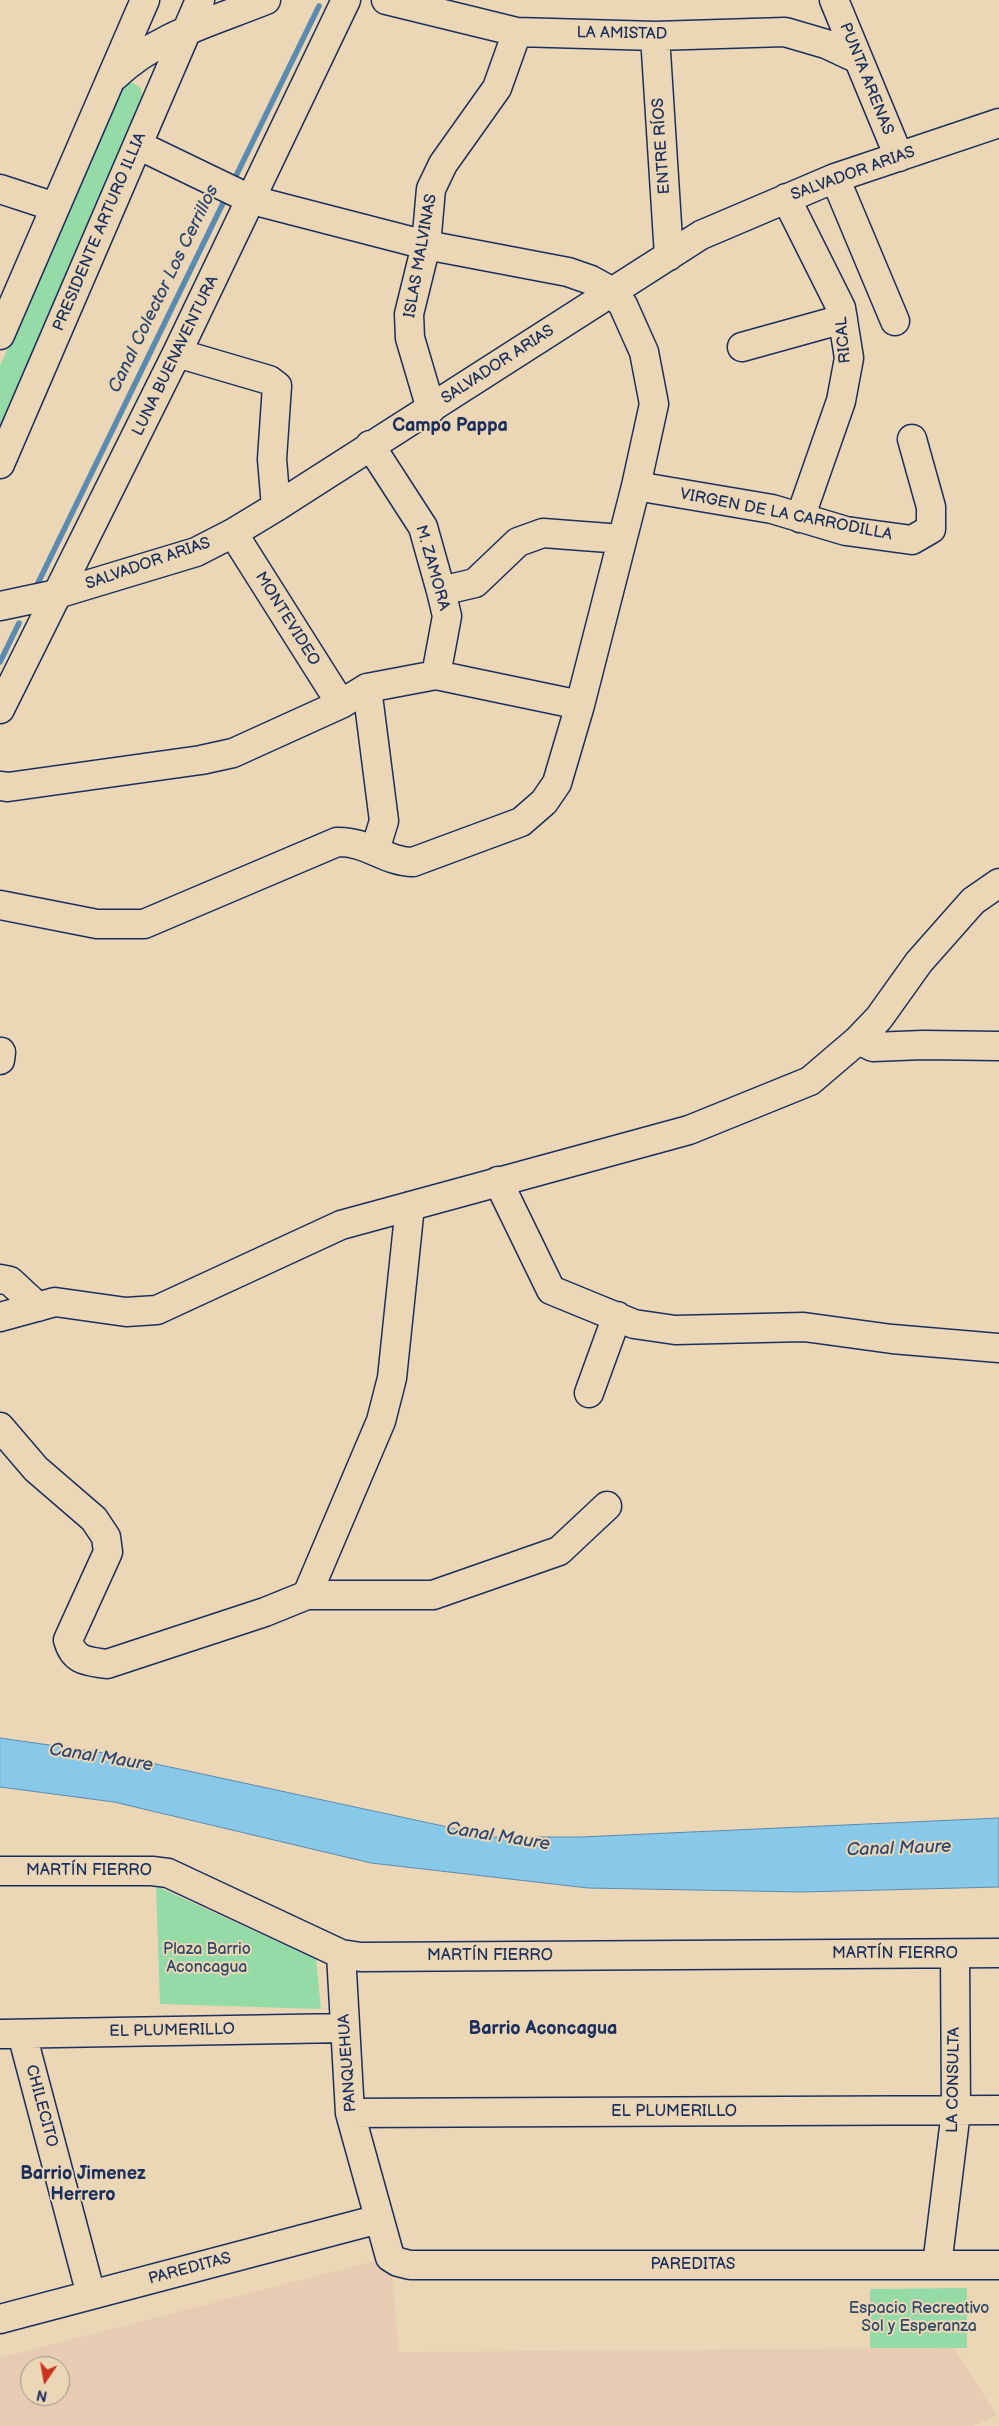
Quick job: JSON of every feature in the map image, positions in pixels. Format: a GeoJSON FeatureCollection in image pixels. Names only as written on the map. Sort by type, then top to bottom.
{"type":"FeatureCollection","features":[{"type":"Feature","properties":{"kind":"street"},"geometry":{"type":"LineString","coordinates":[[146,0],[152,13],[158,19],[186,32]]}},
{"type":"Feature","properties":{"kind":"street"},"geometry":{"type":"LineString","coordinates":[[0,335],[146,0]]}},
{"type":"Feature","properties":{"kind":"street","name":"PRESIDENTE ARTURO ILLIA"},"geometry":{"type":"LineString","coordinates":[[0,464],[200,0]]}},
{"type":"Feature","properties":{"kind":"street"},"geometry":{"type":"LineString","coordinates":[[109,83],[129,63],[147,49],[266,0]]}},
{"type":"Feature","properties":{"kind":"street","name":"LUNA BUENAVENTURA"},"geometry":{"type":"LineString","coordinates":[[0,709],[177,354],[248,198],[346,0]]}},
{"type":"Feature","properties":{"kind":"street","name":"LA AMISTAD"},"geometry":{"type":"LineString","coordinates":[[386,0],[517,32],[656,36],[785,32],[826,44],[858,59]]}},
{"type":"Feature","properties":{"kind":"street","name":"PUNTA ARENAS"},"geometry":{"type":"LineString","coordinates":[[834,0],[899,157]]}},
{"type":"Feature","properties":{"kind":"street","name":"ISLAS MALVINAS"},"geometry":{"type":"LineString","coordinates":[[431,409],[410,338],[409,314],[426,245],[432,190],[443,164],[497,88],[517,32]]}},
{"type":"Feature","properties":{"kind":"street","name":"ENTRE RÍOS"},"geometry":{"type":"LineString","coordinates":[[656,36],[669,256]]}},
{"type":"Feature","properties":{"kind":"street","name":"SALVADOR ARIAS"},"geometry":{"type":"LineString","coordinates":[[0,606],[57,594],[196,552],[233,533],[276,507],[370,445],[431,409],[611,291],[701,235],[835,178],[999,122]]}},
{"type":"Feature","properties":{"kind":"street"},"geometry":{"type":"LineString","coordinates":[[0,905],[97,924],[144,924],[338,842],[351,842],[375,850],[400,862],[413,862],[521,822],[544,802],[557,783],[580,705],[636,486],[654,404],[644,352],[623,305],[611,291],[591,280],[568,272],[426,245],[248,198],[138,146]]}},
{"type":"Feature","properties":{"kind":"street"},"geometry":{"type":"LineString","coordinates":[[835,178],[895,321]]}},
{"type":"Feature","properties":{"kind":"street"},"geometry":{"type":"LineString","coordinates":[[0,189],[55,207]]}},
{"type":"Feature","properties":{"kind":"street","name":"RICAL"},"geometry":{"type":"LineString","coordinates":[[786,198],[841,308],[848,358],[841,401],[800,518]]}},
{"type":"Feature","properties":{"kind":"street"},"geometry":{"type":"LineString","coordinates":[[742,346],[843,319]]}},
{"type":"Feature","properties":{"kind":"street"},"geometry":{"type":"LineString","coordinates":[[177,354],[269,380],[277,386],[272,459],[276,507]]}},
{"type":"Feature","properties":{"kind":"street","name":"VIRGEN DE LA CARRODILLA"},"geometry":{"type":"LineString","coordinates":[[636,486],[772,509],[846,531],[912,540],[931,529],[931,507],[912,439]]}},
{"type":"Feature","properties":{"kind":"street","name":"M. ZAMORA"},"geometry":{"type":"LineString","coordinates":[[370,445],[423,527],[447,616],[436,675]]}},
{"type":"Feature","properties":{"kind":"street","name":"MONTEVIDEO"},"geometry":{"type":"LineString","coordinates":[[233,533],[341,704]]}},
{"type":"Feature","properties":{"kind":"street"},"geometry":{"type":"LineString","coordinates":[[441,591],[475,583],[518,542],[544,533],[622,539]]}},
{"type":"Feature","properties":{"kind":"street"},"geometry":{"type":"LineString","coordinates":[[0,786],[8,787],[201,760],[233,753],[341,704],[367,688],[436,675],[580,705]]}},
{"type":"Feature","properties":{"kind":"street"},"geometry":{"type":"LineString","coordinates":[[367,688],[384,821],[375,850]]}},
{"type":"Feature","properties":{"kind":"street"},"geometry":{"type":"LineString","coordinates":[[0,1318],[55,1302],[126,1312],[158,1310],[340,1225],[689,1130],[810,1081],[858,1040],[878,1018],[919,962],[973,901],[999,883]]}},
{"type":"Feature","properties":{"kind":"street"},"geometry":{"type":"LineString","coordinates":[[858,1040],[873,1047],[923,1045],[999,1046]]}},
{"type":"Feature","properties":{"kind":"street"},"geometry":{"type":"LineString","coordinates":[[498,1181],[552,1290],[634,1324],[675,1330],[804,1326],[892,1339],[999,1348]]}},
{"type":"Feature","properties":{"kind":"street"},"geometry":{"type":"LineString","coordinates":[[307,1595],[381,1421],[392,1378],[410,1206]]}},
{"type":"Feature","properties":{"kind":"street"},"geometry":{"type":"LineString","coordinates":[[5,1280],[38,1307]]}},
{"type":"Feature","properties":{"kind":"street"},"geometry":{"type":"LineString","coordinates":[[589,1393],[617,1316]]}},
{"type":"Feature","properties":{"kind":"street"},"geometry":{"type":"LineString","coordinates":[[0,1427],[36,1469],[94,1520],[106,1537],[108,1552],[68,1640],[71,1651],[82,1660],[107,1664],[265,1612],[307,1595],[433,1595],[559,1551],[607,1506]]}},
{"type":"Feature","properties":{"kind":"street","name":"MARTÍN FIERRO"},"geometry":{"type":"LineString","coordinates":[[0,1871],[152,1871],[168,1873],[341,1954],[361,1957],[999,1953]]}},
{"type":"Feature","properties":{"kind":"street","name":"PANQUEHUA"},"geometry":{"type":"LineString","coordinates":[[341,1954],[350,2114],[390,2257]]}},
{"type":"Feature","properties":{"kind":"street","name":"LA CONSULTA"},"geometry":{"type":"LineString","coordinates":[[937,2265],[956,2111],[955,1954]]}},
{"type":"Feature","properties":{"kind":"street","name":"EL PLUMERILLO"},"geometry":{"type":"LineString","coordinates":[[11,2034],[345,2028]]}},
{"type":"Feature","properties":{"kind":"street","name":"CHILECITO"},"geometry":{"type":"LineString","coordinates":[[11,2034],[91,2295]]}},
{"type":"Feature","properties":{"kind":"street","name":"EL PLUMERILLO"},"geometry":{"type":"LineString","coordinates":[[350,2114],[999,2110]]}},
{"type":"Feature","properties":{"kind":"street","name":"PAREDITAS"},"geometry":{"type":"LineString","coordinates":[[0,2319],[379,2219]]}},
{"type":"Feature","properties":{"kind":"street","name":"PAREDITAS"},"geometry":{"type":"LineString","coordinates":[[390,2257],[398,2262],[410,2265],[999,2265]]}},
{"type":"Feature","properties":{"kind":"shaded area"},"geometry":{"type":"Polygon","coordinates":[[[390,2257],[399,2352],[954,2348],[997,2416],[972,2426],[0,2426],[0,2358],[390,2257]]]}},
{"type":"Feature","properties":{"kind":"green space"},"geometry":{"type":"Polygon","coordinates":[[[128,83],[133,83],[141,88],[142,99],[0,434],[0,366],[118,93],[128,83]]]}},
{"type":"Feature","properties":{"kind":"green space","name":"Plaza Barrio Aconcagua"},"geometry":{"type":"Polygon","coordinates":[[[156,1886],[316,1959],[321,2009],[160,2004],[156,1886]]]}},
{"type":"Feature","properties":{"kind":"green space","name":"Espacio Recreativo Sol y Esperanza"},"geometry":{"type":"Polygon","coordinates":[[[967,2288],[967,2348],[870,2348],[870,2289],[967,2288]]]}},
{"type":"Feature","properties":{"kind":"water","name":"Canal Maure"},"geometry":{"type":"Polygon","coordinates":[[[0,1738],[105,1753],[494,1837],[581,1837],[999,1818],[999,1887],[802,1892],[588,1888],[371,1863],[114,1802],[0,1787],[0,1738]]]}},
{"type":"Feature","properties":{"kind":"waterway","name":"Canal Colector Los Cerrillos"},"geometry":{"type":"LineString","coordinates":[[233,182],[319,6]]}},
{"type":"Feature","properties":{"kind":"waterway","name":"Canal Colector Los Cerrillos"},"geometry":{"type":"LineString","coordinates":[[37,585],[227,195]]}},
{"type":"Feature","properties":{"kind":"waterway","name":"Canal Colector Los Cerrillos"},"geometry":{"type":"LineString","coordinates":[[0,662],[19,623]]}},
{"type":"Feature","properties":{"kind":"district","name":"Campo Pappa"},"geometry":{"type":"Point","coordinates":[450,426]}},
{"type":"Feature","properties":{"kind":"district","name":"Barrio Aconcagua"},"geometry":{"type":"Point","coordinates":[543,2029]}},
{"type":"Feature","properties":{"kind":"district","name":"Barrio Jimenez Herrero"},"geometry":{"type":"Point","coordinates":[83,2184]}}]}
